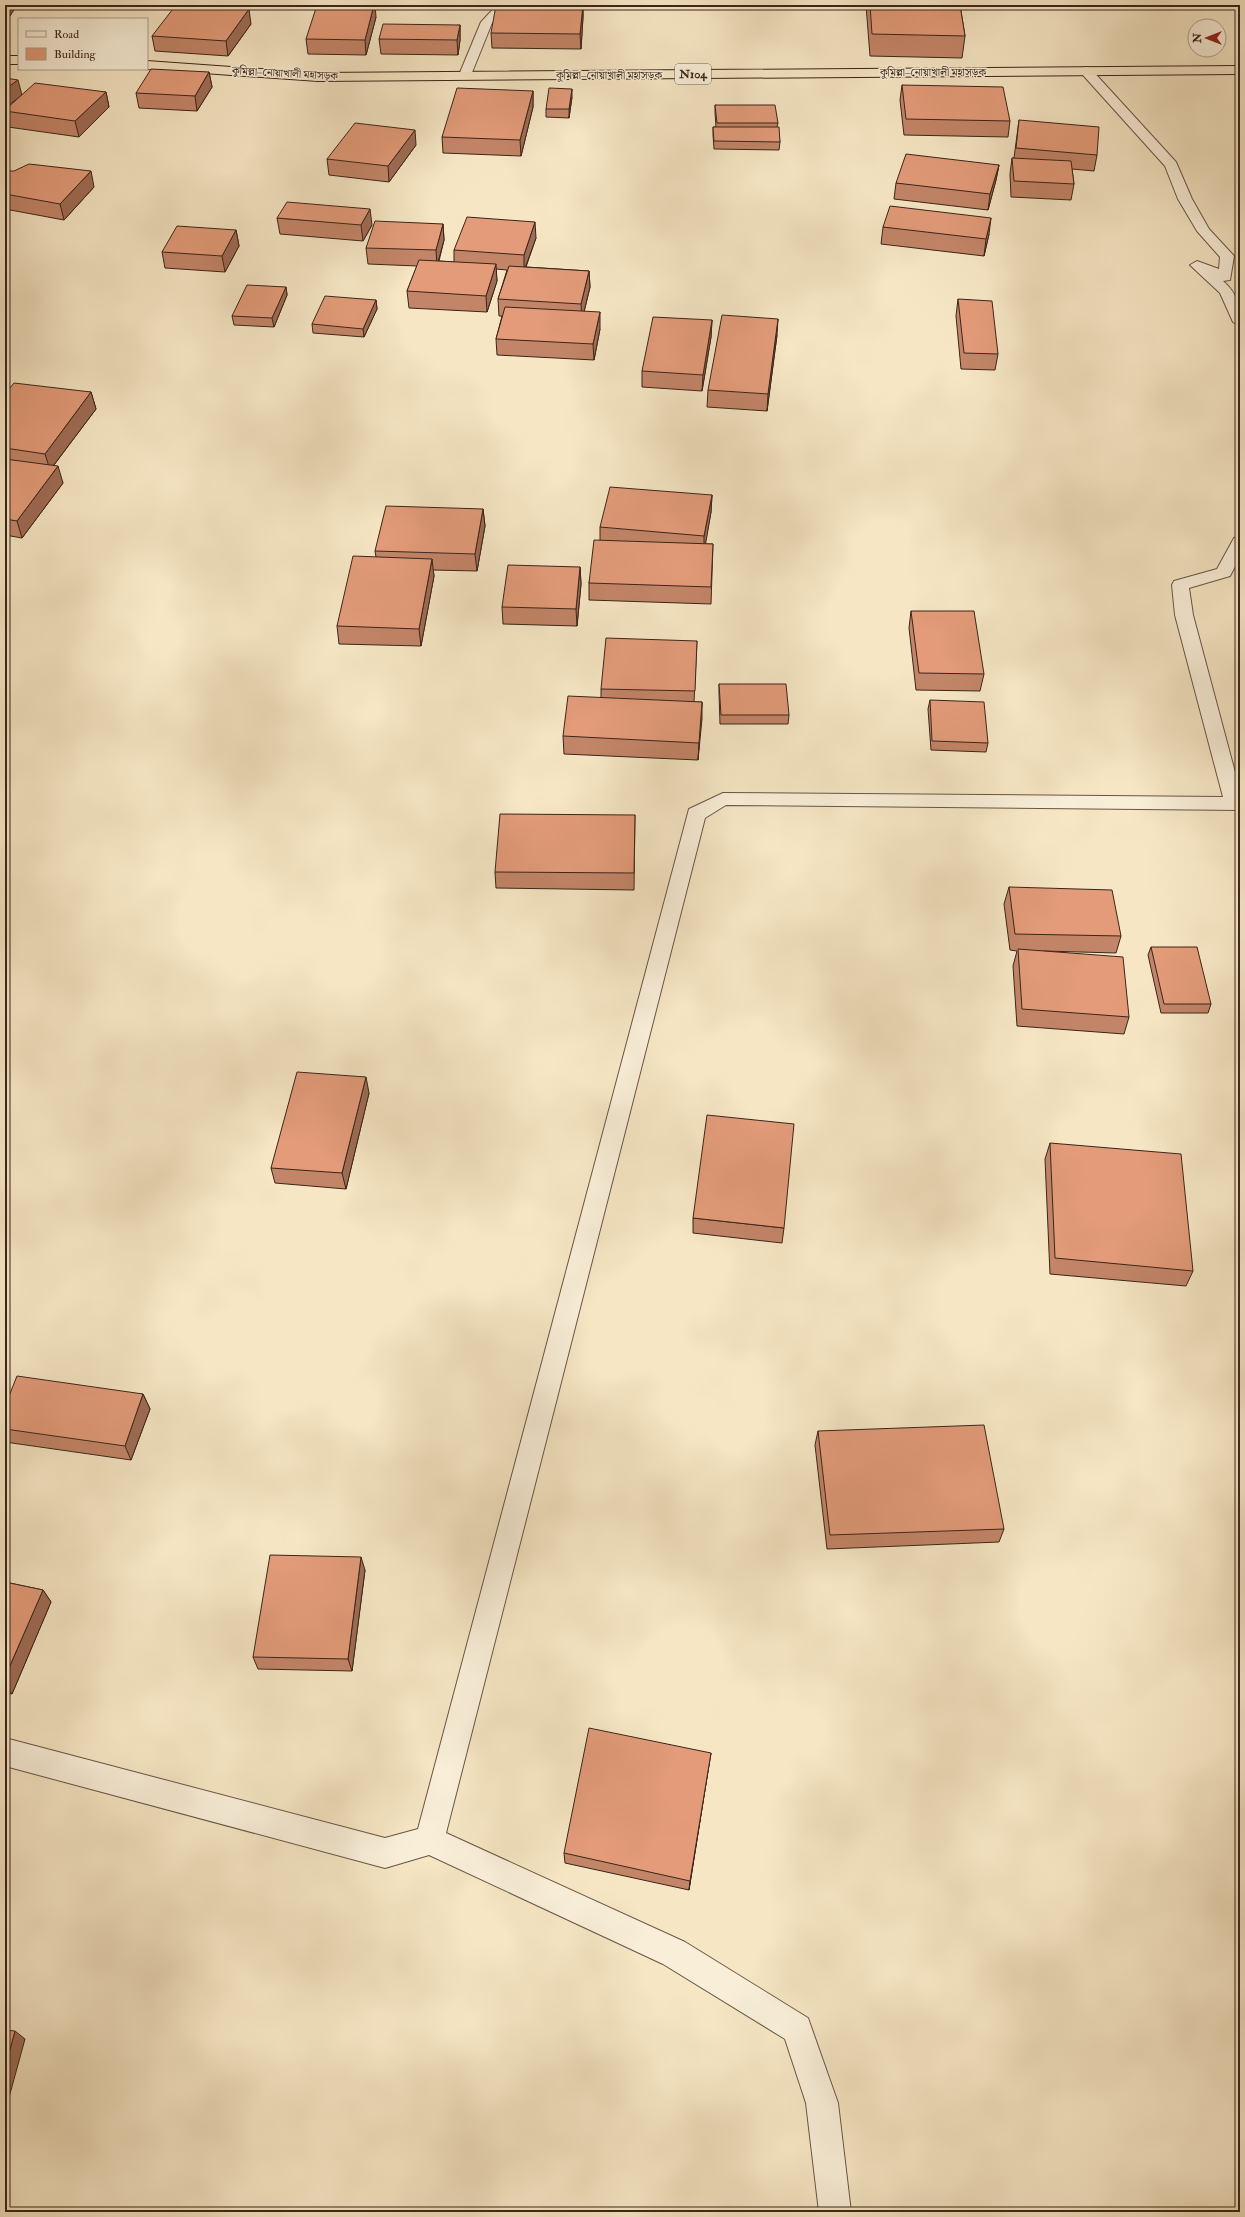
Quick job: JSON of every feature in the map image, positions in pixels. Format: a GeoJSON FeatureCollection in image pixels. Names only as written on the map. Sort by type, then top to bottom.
{"type":"FeatureCollection","features":[{"type":"Feature","properties":{"kind":"highway"},"geometry":{"type":"LineString","coordinates":[[5,60],[18,60]]}},
{"type":"Feature","properties":{"kind":"highway","name":"কুমিল্লা–নোয়াখালী মহাসড়ক"},"geometry":{"type":"LineString","coordinates":[[148,65],[318,77],[1240,70]]}},
{"type":"Feature","properties":{"kind":"street"},"geometry":{"type":"LineString","coordinates":[[465,75],[487,22],[503,5]]}},
{"type":"Feature","properties":{"kind":"street"},"geometry":{"type":"LineString","coordinates":[[1086,71],[1172,165],[1185,199],[1204,231],[1227,256],[1225,277],[1197,265],[1226,292],[1240,322]]}},
{"type":"Feature","properties":{"kind":"street"},"geometry":{"type":"LineString","coordinates":[[430,1840],[696,814],[723,799],[1237,804],[1184,615],[1180,585],[1224,572],[1240,541]]}},
{"type":"Feature","properties":{"kind":"street"},"geometry":{"type":"LineString","coordinates":[[5,1752],[385,1853],[430,1840],[674,1954],[797,2029],[822,2103],[835,2212]]}},
{"type":"Feature","properties":{"kind":"path"},"geometry":{"type":"LineString","coordinates":[[1237,5],[1240,12]]}},
{"type":"Feature","properties":{"kind":"building"},"geometry":{"type":"Polygon","coordinates":[[[176,5],[249,9],[226,41],[152,36],[176,5]]]}},
{"type":"Feature","properties":{"kind":"building"},"geometry":{"type":"Polygon","coordinates":[[[317,5],[374,5],[365,40],[306,39],[317,5]]]}},
{"type":"Feature","properties":{"kind":"building"},"geometry":{"type":"Polygon","coordinates":[[[496,5],[583,5],[580,34],[491,33],[496,5]]]}},
{"type":"Feature","properties":{"kind":"building"},"geometry":{"type":"Polygon","coordinates":[[[870,5],[960,5],[965,36],[872,34],[870,5]]]}},
{"type":"Feature","properties":{"kind":"building"},"geometry":{"type":"Polygon","coordinates":[[[383,24],[460,25],[457,40],[379,39],[383,24]]]}},
{"type":"Feature","properties":{"kind":"building"},"geometry":{"type":"Polygon","coordinates":[[[151,69],[209,72],[195,96],[136,93],[151,69]]]}},
{"type":"Feature","properties":{"kind":"building"},"geometry":{"type":"Polygon","coordinates":[[[5,78],[18,80],[5,89],[5,78]]]}},
{"type":"Feature","properties":{"kind":"building"},"geometry":{"type":"Polygon","coordinates":[[[35,83],[106,92],[75,121],[5,111],[35,83]]]}},
{"type":"Feature","properties":{"kind":"building"},"geometry":{"type":"Polygon","coordinates":[[[902,85],[1003,87],[1010,121],[906,119],[902,85]]]}},
{"type":"Feature","properties":{"kind":"building"},"geometry":{"type":"Polygon","coordinates":[[[457,88],[533,91],[520,140],[442,137],[457,88]]]}},
{"type":"Feature","properties":{"kind":"building"},"geometry":{"type":"Polygon","coordinates":[[[549,88],[572,89],[569,109],[546,109],[549,88]]]}},
{"type":"Feature","properties":{"kind":"building"},"geometry":{"type":"Polygon","coordinates":[[[715,105],[775,105],[778,123],[717,123],[715,105]]]}},
{"type":"Feature","properties":{"kind":"building"},"geometry":{"type":"Polygon","coordinates":[[[1019,120],[1099,127],[1097,155],[1016,148],[1019,120]]]}},
{"type":"Feature","properties":{"kind":"building"},"geometry":{"type":"Polygon","coordinates":[[[355,123],[415,130],[388,166],[327,159],[355,123]]]}},
{"type":"Feature","properties":{"kind":"building"},"geometry":{"type":"Polygon","coordinates":[[[713,127],[779,127],[780,142],[714,141],[713,127]]]}},
{"type":"Feature","properties":{"kind":"building"},"geometry":{"type":"Polygon","coordinates":[[[906,154],[999,165],[990,194],[896,183],[906,154]]]}},
{"type":"Feature","properties":{"kind":"building"},"geometry":{"type":"Polygon","coordinates":[[[1012,158],[1071,161],[1074,184],[1014,181],[1012,158]]]}},
{"type":"Feature","properties":{"kind":"building"},"geometry":{"type":"Polygon","coordinates":[[[29,164],[91,171],[60,204],[5,194],[5,171],[14,171],[29,164]]]}},
{"type":"Feature","properties":{"kind":"building"},"geometry":{"type":"Polygon","coordinates":[[[287,202],[370,209],[361,225],[277,218],[287,202]]]}},
{"type":"Feature","properties":{"kind":"building"},"geometry":{"type":"Polygon","coordinates":[[[890,206],[991,218],[986,239],[883,227],[890,206]]]}},
{"type":"Feature","properties":{"kind":"building"},"geometry":{"type":"Polygon","coordinates":[[[467,217],[535,222],[524,255],[454,250],[467,217]]]}},
{"type":"Feature","properties":{"kind":"building"},"geometry":{"type":"Polygon","coordinates":[[[375,221],[443,224],[436,250],[366,248],[375,221]]]}},
{"type":"Feature","properties":{"kind":"building"},"geometry":{"type":"Polygon","coordinates":[[[177,226],[236,230],[222,256],[162,252],[177,226]]]}},
{"type":"Feature","properties":{"kind":"building"},"geometry":{"type":"Polygon","coordinates":[[[419,260],[496,264],[486,296],[407,291],[419,260]]]}},
{"type":"Feature","properties":{"kind":"building"},"geometry":{"type":"Polygon","coordinates":[[[509,266],[589,271],[581,304],[498,299],[509,266]]]}},
{"type":"Feature","properties":{"kind":"building"},"geometry":{"type":"Polygon","coordinates":[[[247,285],[286,287],[272,318],[232,316],[247,285]]]}},
{"type":"Feature","properties":{"kind":"building"},"geometry":{"type":"Polygon","coordinates":[[[325,296],[376,300],[363,329],[312,324],[325,296]]]}},
{"type":"Feature","properties":{"kind":"building"},"geometry":{"type":"Polygon","coordinates":[[[958,299],[992,301],[998,354],[964,353],[958,299]]]}},
{"type":"Feature","properties":{"kind":"building"},"geometry":{"type":"Polygon","coordinates":[[[505,307],[600,312],[593,344],[496,339],[505,307]]]}},
{"type":"Feature","properties":{"kind":"building"},"geometry":{"type":"Polygon","coordinates":[[[722,315],[778,319],[768,394],[708,390],[722,315]]]}},
{"type":"Feature","properties":{"kind":"building"},"geometry":{"type":"Polygon","coordinates":[[[653,317],[712,320],[703,375],[642,371],[653,317]]]}},
{"type":"Feature","properties":{"kind":"building"},"geometry":{"type":"Polygon","coordinates":[[[14,383],[91,392],[45,454],[5,448],[5,394],[14,383]]]}},
{"type":"Feature","properties":{"kind":"building"},"geometry":{"type":"Polygon","coordinates":[[[5,459],[58,466],[17,521],[5,519],[5,459]]]}},
{"type":"Feature","properties":{"kind":"building"},"geometry":{"type":"Polygon","coordinates":[[[610,487],[712,495],[704,536],[600,527],[610,487]]]}},
{"type":"Feature","properties":{"kind":"building"},"geometry":{"type":"Polygon","coordinates":[[[386,506],[483,509],[475,554],[375,551],[386,506]]]}},
{"type":"Feature","properties":{"kind":"building"},"geometry":{"type":"Polygon","coordinates":[[[594,540],[713,544],[711,587],[589,583],[594,540]]]}},
{"type":"Feature","properties":{"kind":"building"},"geometry":{"type":"Polygon","coordinates":[[[353,556],[432,559],[419,629],[337,626],[353,556]]]}},
{"type":"Feature","properties":{"kind":"building"},"geometry":{"type":"Polygon","coordinates":[[[508,565],[580,567],[576,609],[502,607],[508,565]]]}},
{"type":"Feature","properties":{"kind":"building"},"geometry":{"type":"Polygon","coordinates":[[[911,611],[974,611],[984,674],[919,673],[911,611]]]}},
{"type":"Feature","properties":{"kind":"building"},"geometry":{"type":"Polygon","coordinates":[[[606,638],[697,641],[695,691],[601,689],[606,638]]]}},
{"type":"Feature","properties":{"kind":"building"},"geometry":{"type":"Polygon","coordinates":[[[719,684],[786,684],[789,715],[721,715],[719,684]]]}},
{"type":"Feature","properties":{"kind":"building"},"geometry":{"type":"Polygon","coordinates":[[[568,696],[702,702],[699,743],[563,736],[568,696]]]}},
{"type":"Feature","properties":{"kind":"building"},"geometry":{"type":"Polygon","coordinates":[[[930,700],[984,702],[988,743],[932,741],[930,700]]]}},
{"type":"Feature","properties":{"kind":"building"},"geometry":{"type":"Polygon","coordinates":[[[500,814],[635,815],[634,873],[495,872],[500,814]]]}},
{"type":"Feature","properties":{"kind":"building"},"geometry":{"type":"Polygon","coordinates":[[[1009,887],[1112,890],[1121,936],[1015,934],[1009,887]]]}},
{"type":"Feature","properties":{"kind":"building"},"geometry":{"type":"Polygon","coordinates":[[[1151,947],[1197,947],[1211,1004],[1164,1004],[1151,947]]]}},
{"type":"Feature","properties":{"kind":"building"},"geometry":{"type":"Polygon","coordinates":[[[1018,949],[1123,957],[1129,1017],[1022,1009],[1018,949]]]}},
{"type":"Feature","properties":{"kind":"building"},"geometry":{"type":"Polygon","coordinates":[[[297,1072],[366,1077],[342,1173],[271,1168],[297,1072]]]}},
{"type":"Feature","properties":{"kind":"building"},"geometry":{"type":"Polygon","coordinates":[[[707,1115],[794,1124],[784,1228],[693,1218],[707,1115]]]}},
{"type":"Feature","properties":{"kind":"building"},"geometry":{"type":"Polygon","coordinates":[[[1050,1143],[1181,1154],[1193,1271],[1055,1258],[1050,1143]]]}},
{"type":"Feature","properties":{"kind":"building"},"geometry":{"type":"Polygon","coordinates":[[[17,1376],[143,1394],[125,1446],[5,1429],[5,1406],[17,1376]]]}},
{"type":"Feature","properties":{"kind":"building"},"geometry":{"type":"Polygon","coordinates":[[[984,1425],[1004,1529],[830,1535],[818,1431],[984,1425]]]}},
{"type":"Feature","properties":{"kind":"building"},"geometry":{"type":"Polygon","coordinates":[[[270,1555],[361,1557],[348,1659],[253,1657],[270,1555]]]}},
{"type":"Feature","properties":{"kind":"building"},"geometry":{"type":"Polygon","coordinates":[[[5,1582],[43,1590],[5,1677],[5,1582]]]}},
{"type":"Feature","properties":{"kind":"building"},"geometry":{"type":"Polygon","coordinates":[[[589,1728],[711,1753],[690,1881],[564,1853],[589,1728]]]}},
{"type":"Feature","properties":{"kind":"building"},"geometry":{"type":"Polygon","coordinates":[[[5,2030],[15,2031],[5,2068],[5,2030]]]}}]}
